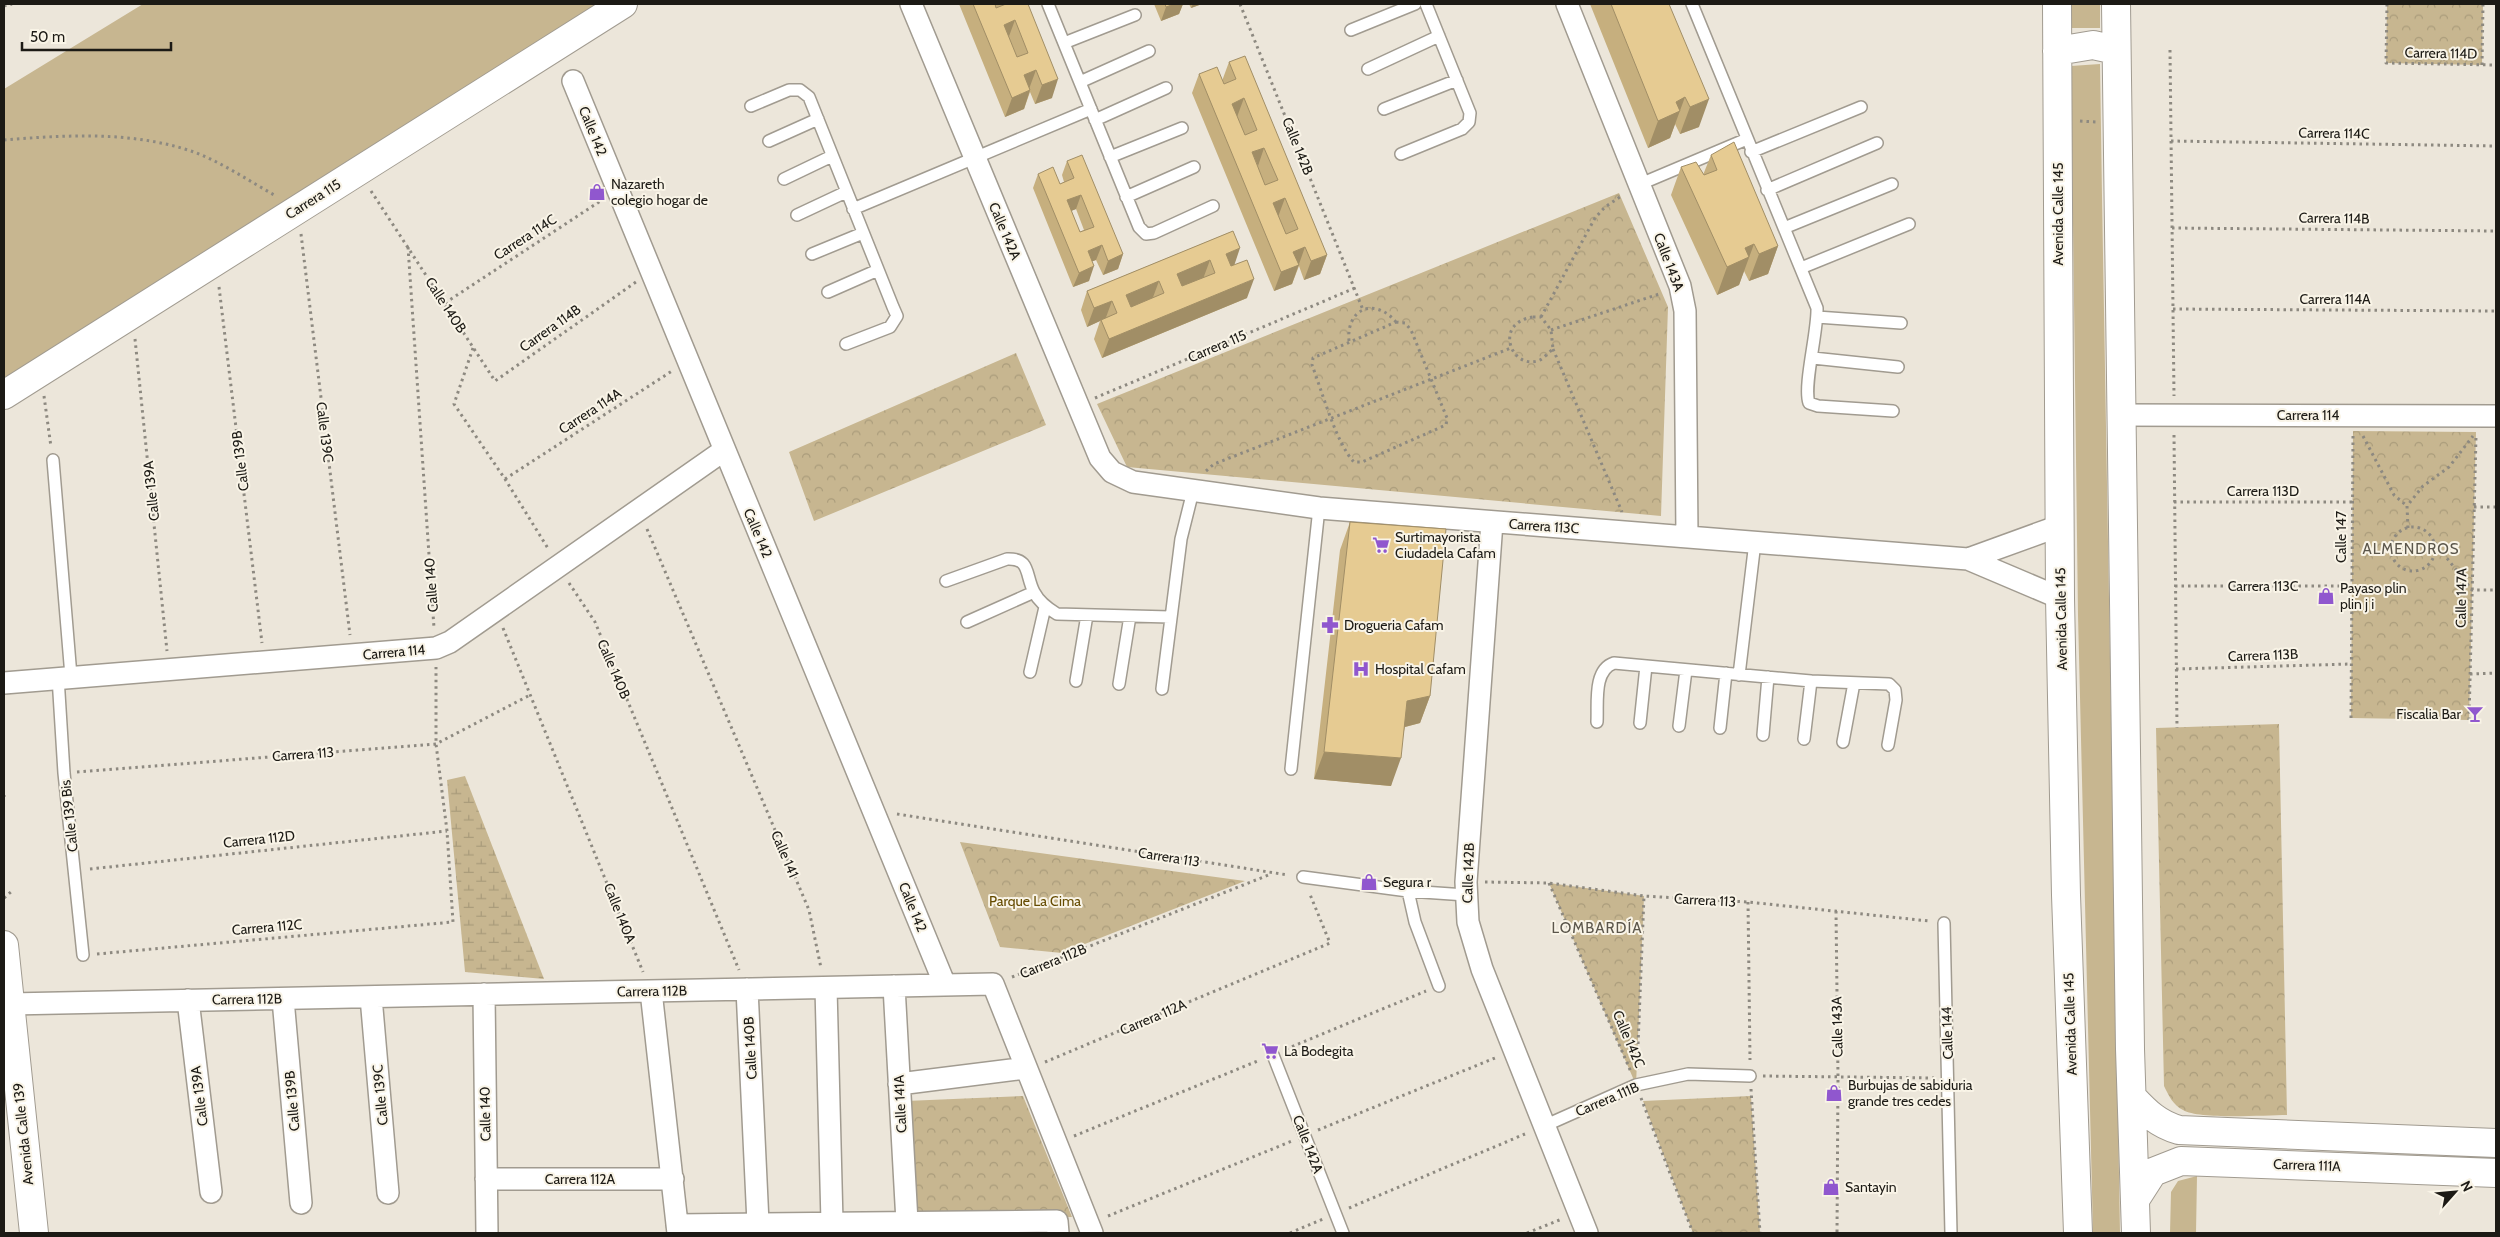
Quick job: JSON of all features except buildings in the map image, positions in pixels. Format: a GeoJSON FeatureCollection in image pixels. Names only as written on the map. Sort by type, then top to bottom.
{"type":"FeatureCollection","features":[{"type":"Feature","properties":{"kind":"main road","name":"Carrera 115"},"geometry":{"type":"LineString","coordinates":[[4,395],[623,4]]}},
{"type":"Feature","properties":{"kind":"main road","name":"Avenida Calle 145"},"geometry":{"type":"LineString","coordinates":[[2057,4],[2060,598],[2066,895],[2078,1233]]}},
{"type":"Feature","properties":{"kind":"main road"},"geometry":{"type":"LineString","coordinates":[[2116,4],[2120,415],[2136,1233]]}},
{"type":"Feature","properties":{"kind":"main road"},"geometry":{"type":"LineString","coordinates":[[2057,51],[2093,45],[2116,50]]}},
{"type":"Feature","properties":{"kind":"main road","name":"Avenida Calle 139"},"geometry":{"type":"LineString","coordinates":[[4,945],[34,1233]]}},
{"type":"Feature","properties":{"kind":"main road"},"geometry":{"type":"LineString","coordinates":[[2132,1097],[2152,1118],[2166,1127],[2179,1130],[2496,1143]]}},
{"type":"Feature","properties":{"kind":"main road","name":"Carrera 111A"},"geometry":{"type":"LineString","coordinates":[[2135,1200],[2154,1172],[2181,1161],[2496,1173]]}},
{"type":"Feature","properties":{"kind":"street","name":"Calle 142A"},"geometry":{"type":"LineString","coordinates":[[911,4],[1100,458]]}},
{"type":"Feature","properties":{"kind":"street","name":"Calle 143A"},"geometry":{"type":"LineString","coordinates":[[1567,4],[1638,186],[1680,286],[1685,311],[1687,536]]}},
{"type":"Feature","properties":{"kind":"street","name":"Calle 142"},"geometry":{"type":"LineString","coordinates":[[573,81],[723,450],[945,985]]}},
{"type":"Feature","properties":{"kind":"street","name":"Carrera 114"},"geometry":{"type":"LineString","coordinates":[[2120,415],[2496,416]]}},
{"type":"Feature","properties":{"kind":"street","name":"Carrera 114"},"geometry":{"type":"LineString","coordinates":[[4,682],[264,660],[353,656],[436,648],[450,642],[723,450]]}},
{"type":"Feature","properties":{"kind":"street","name":"Carrera 113C"},"geometry":{"type":"LineString","coordinates":[[1100,458],[1112,472],[1133,482],[1319,508],[1968,560],[2060,598]]}},
{"type":"Feature","properties":{"kind":"street","name":"Calle 142B"},"geometry":{"type":"LineString","coordinates":[[1492,522],[1466,888],[1468,922],[1482,969],[1587,1233]]}},
{"type":"Feature","properties":{"kind":"street","name":"Carrera 113C"},"geometry":{"type":"LineString","coordinates":[[1968,560],[2059,526]]}},
{"type":"Feature","properties":{"kind":"street","name":"Carrera 112B"},"geometry":{"type":"LineString","coordinates":[[10,1004],[993,984]]}},
{"type":"Feature","properties":{"kind":"street"},"geometry":{"type":"LineString","coordinates":[[993,984],[1092,1233]]}},
{"type":"Feature","properties":{"kind":"street","name":"Calle 141A"},"geometry":{"type":"LineString","coordinates":[[894,986],[899,1084],[917,1226]]}},
{"type":"Feature","properties":{"kind":"street"},"geometry":{"type":"LineString","coordinates":[[826,988],[832,1222]]}},
{"type":"Feature","properties":{"kind":"street","name":"Calle 140B"},"geometry":{"type":"LineString","coordinates":[[747,989],[758,1223]]}},
{"type":"Feature","properties":{"kind":"street"},"geometry":{"type":"LineString","coordinates":[[651,991],[677,1229],[758,1223],[781,1228],[832,1222],[856,1228],[917,1226],[1057,1227]]}},
{"type":"Feature","properties":{"kind":"street","name":"Calle 140"},"geometry":{"type":"LineString","coordinates":[[484,994],[487,1233]]}},
{"type":"Feature","properties":{"kind":"street","name":"Calle 139C"},"geometry":{"type":"LineString","coordinates":[[371,997],[388,1193]]}},
{"type":"Feature","properties":{"kind":"street","name":"Calle 139B"},"geometry":{"type":"LineString","coordinates":[[284,999],[301,1203]]}},
{"type":"Feature","properties":{"kind":"street","name":"Calle 139A"},"geometry":{"type":"LineString","coordinates":[[188,1000],[211,1192]]}},
{"type":"Feature","properties":{"kind":"street"},"geometry":{"type":"LineString","coordinates":[[899,1084],[1026,1068]]}},
{"type":"Feature","properties":{"kind":"street","name":"Carrera 112A"},"geometry":{"type":"LineString","coordinates":[[486,1179],[673,1179]]}},
{"type":"Feature","properties":{"kind":"lane"},"geometry":{"type":"LineString","coordinates":[[1048,4],[1139,227],[1146,234],[1154,233],[1213,206]]}},
{"type":"Feature","properties":{"kind":"lane"},"geometry":{"type":"LineString","coordinates":[[1351,30],[1415,4]]}},
{"type":"Feature","properties":{"kind":"lane"},"geometry":{"type":"LineString","coordinates":[[1401,154],[1462,129],[1469,122],[1470,113],[1426,4]]}},
{"type":"Feature","properties":{"kind":"lane"},"geometry":{"type":"LineString","coordinates":[[1692,4],[1751,152],[1813,293],[1817,317],[1813,358],[1806,394],[1809,402],[1818,406],[1893,411]]}},
{"type":"Feature","properties":{"kind":"lane"},"geometry":{"type":"LineString","coordinates":[[1064,43],[1135,15]]}},
{"type":"Feature","properties":{"kind":"lane"},"geometry":{"type":"LineString","coordinates":[[1368,69],[1439,36]]}},
{"type":"Feature","properties":{"kind":"lane"},"geometry":{"type":"LineString","coordinates":[[1080,82],[1149,51]]}},
{"type":"Feature","properties":{"kind":"lane"},"geometry":{"type":"LineString","coordinates":[[1384,109],[1457,80]]}},
{"type":"Feature","properties":{"kind":"lane"},"geometry":{"type":"LineString","coordinates":[[853,209],[975,159],[1166,88]]}},
{"type":"Feature","properties":{"kind":"lane"},"geometry":{"type":"LineString","coordinates":[[752,106],[789,90],[800,90],[809,97],[878,270],[896,316],[890,327],[846,344]]}},
{"type":"Feature","properties":{"kind":"lane"},"geometry":{"type":"LineString","coordinates":[[1751,152],[1861,107]]}},
{"type":"Feature","properties":{"kind":"lane"},"geometry":{"type":"LineString","coordinates":[[769,141],[818,119]]}},
{"type":"Feature","properties":{"kind":"lane"},"geometry":{"type":"LineString","coordinates":[[1110,157],[1182,128]]}},
{"type":"Feature","properties":{"kind":"lane"},"geometry":{"type":"LineString","coordinates":[[1638,186],[1747,140]]}},
{"type":"Feature","properties":{"kind":"lane"},"geometry":{"type":"LineString","coordinates":[[1767,190],[1877,143]]}},
{"type":"Feature","properties":{"kind":"lane"},"geometry":{"type":"LineString","coordinates":[[784,179],[832,156]]}},
{"type":"Feature","properties":{"kind":"lane"},"geometry":{"type":"LineString","coordinates":[[1126,197],[1194,167]]}},
{"type":"Feature","properties":{"kind":"lane"},"geometry":{"type":"LineString","coordinates":[[1784,228],[1892,184]]}},
{"type":"Feature","properties":{"kind":"lane"},"geometry":{"type":"LineString","coordinates":[[797,215],[846,192]]}},
{"type":"Feature","properties":{"kind":"lane"},"geometry":{"type":"LineString","coordinates":[[1801,268],[1909,224]]}},
{"type":"Feature","properties":{"kind":"lane"},"geometry":{"type":"LineString","coordinates":[[812,254],[863,233]]}},
{"type":"Feature","properties":{"kind":"lane"},"geometry":{"type":"LineString","coordinates":[[828,292],[878,270]]}},
{"type":"Feature","properties":{"kind":"lane"},"geometry":{"type":"LineString","coordinates":[[1817,317],[1901,323]]}},
{"type":"Feature","properties":{"kind":"lane"},"geometry":{"type":"LineString","coordinates":[[1813,358],[1898,367]]}},
{"type":"Feature","properties":{"kind":"lane","name":"Calle 139 Bis"},"geometry":{"type":"LineString","coordinates":[[53,460],[65,677],[64,773],[83,955]]}},
{"type":"Feature","properties":{"kind":"lane"},"geometry":{"type":"LineString","coordinates":[[1162,689],[1181,539],[1193,491]]}},
{"type":"Feature","properties":{"kind":"lane"},"geometry":{"type":"LineString","coordinates":[[1291,769],[1319,508]]}},
{"type":"Feature","properties":{"kind":"lane"},"geometry":{"type":"LineString","coordinates":[[1739,675],[1756,542]]}},
{"type":"Feature","properties":{"kind":"lane"},"geometry":{"type":"LineString","coordinates":[[946,581],[1007,559],[1016,558],[1024,563],[1034,592],[1045,607],[1057,614],[1170,617]]}},
{"type":"Feature","properties":{"kind":"lane"},"geometry":{"type":"LineString","coordinates":[[967,622],[1034,592]]}},
{"type":"Feature","properties":{"kind":"lane"},"geometry":{"type":"LineString","coordinates":[[1030,672],[1045,607]]}},
{"type":"Feature","properties":{"kind":"lane"},"geometry":{"type":"LineString","coordinates":[[1076,681],[1087,615]]}},
{"type":"Feature","properties":{"kind":"lane"},"geometry":{"type":"LineString","coordinates":[[1119,684],[1130,616]]}},
{"type":"Feature","properties":{"kind":"lane"},"geometry":{"type":"LineString","coordinates":[[1597,722],[1600,674],[1606,666],[1614,663],[1811,681],[1889,684],[1895,690],[1896,700],[1888,745]]}},
{"type":"Feature","properties":{"kind":"lane"},"geometry":{"type":"LineString","coordinates":[[1640,723],[1646,666]]}},
{"type":"Feature","properties":{"kind":"lane"},"geometry":{"type":"LineString","coordinates":[[1679,726],[1686,670]]}},
{"type":"Feature","properties":{"kind":"lane"},"geometry":{"type":"LineString","coordinates":[[1720,728],[1726,673]]}},
{"type":"Feature","properties":{"kind":"lane"},"geometry":{"type":"LineString","coordinates":[[1763,735],[1768,677]]}},
{"type":"Feature","properties":{"kind":"lane"},"geometry":{"type":"LineString","coordinates":[[1804,738],[1811,681]]}},
{"type":"Feature","properties":{"kind":"lane"},"geometry":{"type":"LineString","coordinates":[[1843,742],[1854,683]]}},
{"type":"Feature","properties":{"kind":"lane"},"geometry":{"type":"LineString","coordinates":[[1303,877],[1408,891],[1466,888]]}},
{"type":"Feature","properties":{"kind":"lane"},"geometry":{"type":"LineString","coordinates":[[1408,891],[1415,922],[1439,986]]}},
{"type":"Feature","properties":{"kind":"lane","name":"Calle 144"},"geometry":{"type":"LineString","coordinates":[[1944,923],[1951,1233]]}},
{"type":"Feature","properties":{"kind":"lane","name":"Calle 142A"},"geometry":{"type":"LineString","coordinates":[[1273,1054],[1343,1233]]}},
{"type":"Feature","properties":{"kind":"lane","name":"Carrera 111B"},"geometry":{"type":"LineString","coordinates":[[1544,1126],[1636,1085],[1688,1074],[1750,1076]]}},
{"type":"Feature","properties":{"kind":"path"},"geometry":{"type":"LineString","coordinates":[[4,6],[10,4]]}},
{"type":"Feature","properties":{"kind":"path","name":"Calle 142B"},"geometry":{"type":"LineString","coordinates":[[1240,4],[1363,310]]}},
{"type":"Feature","properties":{"kind":"path","name":"Carrera 114D"},"geometry":{"type":"LineString","coordinates":[[2387,4],[2386,63],[2496,65]]}},
{"type":"Feature","properties":{"kind":"path"},"geometry":{"type":"LineString","coordinates":[[2482,65],[2483,4]]}},
{"type":"Feature","properties":{"kind":"path"},"geometry":{"type":"LineString","coordinates":[[2170,50],[2177,728]]}},
{"type":"Feature","properties":{"kind":"path"},"geometry":{"type":"LineString","coordinates":[[2074,121],[2097,122]]}},
{"type":"Feature","properties":{"kind":"path"},"geometry":{"type":"LineString","coordinates":[[4,140],[55,136],[129,138],[191,151],[234,172],[298,209]]}},
{"type":"Feature","properties":{"kind":"path","name":"Carrera 114C"},"geometry":{"type":"LineString","coordinates":[[2171,141],[2496,146]]}},
{"type":"Feature","properties":{"kind":"path","name":"Calle 140B"},"geometry":{"type":"LineString","coordinates":[[358,171],[473,348],[454,404],[505,479],[595,622],[747,989]]}},
{"type":"Feature","properties":{"kind":"path"},"geometry":{"type":"LineString","coordinates":[[1542,317],[1596,218],[1605,207],[1638,186]]}},
{"type":"Feature","properties":{"kind":"path","name":"Carrera 114C"},"geometry":{"type":"LineString","coordinates":[[444,303],[617,190]]}},
{"type":"Feature","properties":{"kind":"path","name":"Calle 139C"},"geometry":{"type":"LineString","coordinates":[[298,209],[353,656]]}},
{"type":"Feature","properties":{"kind":"path","name":"Carrera 114B"},"geometry":{"type":"LineString","coordinates":[[2172,228],[2496,231]]}},
{"type":"Feature","properties":{"kind":"path","name":"Calle 140"},"geometry":{"type":"LineString","coordinates":[[408,247],[436,648],[436,744],[447,831],[453,922]]}},
{"type":"Feature","properties":{"kind":"path","name":"Calle 139B"},"geometry":{"type":"LineString","coordinates":[[216,261],[264,660]]}},
{"type":"Feature","properties":{"kind":"path","name":"Carrera 114B"},"geometry":{"type":"LineString","coordinates":[[473,348],[495,381],[650,272]]}},
{"type":"Feature","properties":{"kind":"path"},"geometry":{"type":"LineString","coordinates":[[1551,330],[1680,286]]}},
{"type":"Feature","properties":{"kind":"path","name":"Carrera 115"},"geometry":{"type":"LineString","coordinates":[[1078,405],[1355,288]]}},
{"type":"Feature","properties":{"kind":"path"},"geometry":{"type":"LineString","coordinates":[[1349,341],[1348,329],[1353,317],[1363,310],[1376,308],[1388,312],[1396,322]]}},
{"type":"Feature","properties":{"kind":"path","name":"Carrera 114A"},"geometry":{"type":"LineString","coordinates":[[2173,309],[2496,311]]}},
{"type":"Feature","properties":{"kind":"path","name":"Calle 139A"},"geometry":{"type":"LineString","coordinates":[[133,314],[169,668]]}},
{"type":"Feature","properties":{"kind":"path"},"geometry":{"type":"LineString","coordinates":[[1542,317],[1551,330],[1553,349],[1630,532]]}},
{"type":"Feature","properties":{"kind":"path"},"geometry":{"type":"LineString","coordinates":[[1542,317],[1522,318],[1513,326],[1509,337],[1510,348],[1518,357],[1529,361],[1540,360],[1553,349]]}},
{"type":"Feature","properties":{"kind":"path"},"geometry":{"type":"LineString","coordinates":[[1396,322],[1405,323],[1411,330],[1447,418],[1446,426],[1362,462],[1354,462],[1347,454],[1332,418],[1312,365],[1313,358],[1396,322]]}},
{"type":"Feature","properties":{"kind":"path"},"geometry":{"type":"LineString","coordinates":[[1193,491],[1200,477],[1214,464],[1510,348]]}},
{"type":"Feature","properties":{"kind":"path","name":"Carrera 114A"},"geometry":{"type":"LineString","coordinates":[[505,479],[687,361]]}},
{"type":"Feature","properties":{"kind":"path"},"geometry":{"type":"LineString","coordinates":[[41,372],[53,460]]}},
{"type":"Feature","properties":{"kind":"path"},"geometry":{"type":"LineString","coordinates":[[2353,416],[2394,494],[2407,506],[2408,528]]}},
{"type":"Feature","properties":{"kind":"path","name":"Calle 147"},"geometry":{"type":"LineString","coordinates":[[2350,718],[2353,416]]}},
{"type":"Feature","properties":{"kind":"path","name":"Calle 147A"},"geometry":{"type":"LineString","coordinates":[[2407,506],[2423,486],[2449,467],[2476,432],[2469,720]]}},
{"type":"Feature","properties":{"kind":"path","name":"Carrera 113D"},"geometry":{"type":"LineString","coordinates":[[2174,502],[2352,502]]}},
{"type":"Feature","properties":{"kind":"path"},"geometry":{"type":"LineString","coordinates":[[2474,507],[2496,507]]}},
{"type":"Feature","properties":{"kind":"path","name":"Calle 141"},"geometry":{"type":"LineString","coordinates":[[639,510],[809,910],[826,988]]}},
{"type":"Feature","properties":{"kind":"path"},"geometry":{"type":"LineString","coordinates":[[2432,540],[2434,553],[2428,565],[2414,571],[2401,567],[2392,556],[2392,542],[2401,531],[2408,528],[2422,529],[2432,540],[2472,590],[2496,590]]}},
{"type":"Feature","properties":{"kind":"path","name":"Carrera 113C"},"geometry":{"type":"LineString","coordinates":[[2175,586],[2352,586]]}},
{"type":"Feature","properties":{"kind":"path","name":"Calle 140A"},"geometry":{"type":"LineString","coordinates":[[495,609],[651,991]]}},
{"type":"Feature","properties":{"kind":"path","name":"Carrera 113B"},"geometry":{"type":"LineString","coordinates":[[2176,669],[2351,664]]}},
{"type":"Feature","properties":{"kind":"path"},"geometry":{"type":"LineString","coordinates":[[2470,674],[2496,673]]}},
{"type":"Feature","properties":{"kind":"path","name":"Carrera 113"},"geometry":{"type":"LineString","coordinates":[[64,773],[436,744],[530,695]]}},
{"type":"Feature","properties":{"kind":"path","name":"Carrera 113"},"geometry":{"type":"LineString","coordinates":[[874,811],[1303,877]]}},
{"type":"Feature","properties":{"kind":"path","name":"Carrera 112D"},"geometry":{"type":"LineString","coordinates":[[74,870],[447,831]]}},
{"type":"Feature","properties":{"kind":"path","name":"Carrera 112B"},"geometry":{"type":"LineString","coordinates":[[993,984],[1273,873]]}},
{"type":"Feature","properties":{"kind":"path","name":"Carrera 112A"},"geometry":{"type":"LineString","coordinates":[[1026,1068],[1042,1064],[1330,943],[1303,877]]}},
{"type":"Feature","properties":{"kind":"path","name":"Carrera 113"},"geometry":{"type":"LineString","coordinates":[[1466,888],[1549,883],[1644,896],[1748,902],[1944,923]]}},
{"type":"Feature","properties":{"kind":"path","name":"Calle 142C"},"geometry":{"type":"LineString","coordinates":[[1549,883],[1636,1085],[1693,1233]]}},
{"type":"Feature","properties":{"kind":"path"},"geometry":{"type":"LineString","coordinates":[[4,898],[12,891]]}},
{"type":"Feature","properties":{"kind":"path"},"geometry":{"type":"LineString","coordinates":[[1636,1085],[1644,896]]}},
{"type":"Feature","properties":{"kind":"path","name":"Calle 143A"},"geometry":{"type":"LineString","coordinates":[[1836,911],[1837,1233]]}},
{"type":"Feature","properties":{"kind":"path","name":"Carrera 112C"},"geometry":{"type":"LineString","coordinates":[[83,955],[453,922]]}},
{"type":"Feature","properties":{"kind":"path"},"geometry":{"type":"LineString","coordinates":[[1750,1076],[1948,1078]]}},
{"type":"Feature","properties":{"kind":"path"},"geometry":{"type":"LineString","coordinates":[[1290,1233],[1544,1126]]}},
{"type":"Feature","properties":{"kind":"path"},"geometry":{"type":"LineString","coordinates":[[1527,1233],[1578,1212]]}},
{"type":"Feature","properties":{"kind":"green space"},"geometry":{"type":"Polygon","coordinates":[[[143,4],[601,4],[357,155],[4,381],[4,89],[143,4]]]}},
{"type":"Feature","properties":{"kind":"green space"},"geometry":{"type":"Polygon","coordinates":[[[2067,4],[2100,4],[2100,28],[2067,28],[2067,4]]]}},
{"type":"Feature","properties":{"kind":"green space"},"geometry":{"type":"Polygon","coordinates":[[[2387,4],[2483,4],[2482,65],[2386,63],[2387,4]]]}},
{"type":"Feature","properties":{"kind":"green space"},"geometry":{"type":"Polygon","coordinates":[[[2100,64],[2120,1233],[2093,1233],[2078,615],[2071,66],[2100,64]]]}},
{"type":"Feature","properties":{"kind":"green space"},"geometry":{"type":"Polygon","coordinates":[[[1619,193],[1668,307],[1661,516],[1127,467],[1097,404],[1619,193]]]}},
{"type":"Feature","properties":{"kind":"green space"},"geometry":{"type":"Polygon","coordinates":[[[1016,353],[1046,425],[814,521],[789,452],[1016,353]]]}},
{"type":"Feature","properties":{"kind":"green space"},"geometry":{"type":"Polygon","coordinates":[[[2353,431],[2476,432],[2469,720],[2351,718],[2353,431]]]}},
{"type":"Feature","properties":{"kind":"green space"},"geometry":{"type":"Polygon","coordinates":[[[2279,724],[2287,1115],[2217,1116],[2191,1113],[2174,1103],[2164,1086],[2156,728],[2279,724]]]}},
{"type":"Feature","properties":{"kind":"green space"},"geometry":{"type":"Polygon","coordinates":[[[465,776],[544,979],[465,972],[447,780],[465,776]]]}},
{"type":"Feature","properties":{"kind":"green space","name":"Parque La Cima"},"geometry":{"type":"Polygon","coordinates":[[[960,842],[1245,881],[1062,953],[1000,947],[960,842]]]}},
{"type":"Feature","properties":{"kind":"green space"},"geometry":{"type":"Polygon","coordinates":[[[1549,883],[1644,896],[1636,1085],[1549,883]]]}},
{"type":"Feature","properties":{"kind":"green space"},"geometry":{"type":"Polygon","coordinates":[[[1023,1096],[1072,1217],[916,1220],[906,1101],[1023,1096]]]}},
{"type":"Feature","properties":{"kind":"green space"},"geometry":{"type":"Polygon","coordinates":[[[1751,1096],[1760,1233],[1693,1233],[1643,1101],[1751,1096]]]}},
{"type":"Feature","properties":{"kind":"green space"},"geometry":{"type":"Polygon","coordinates":[[[2197,1176],[2196,1233],[2170,1233],[2171,1192],[2178,1181],[2197,1176]]]}},
{"type":"Feature","properties":{"kind":"place","name":"Nazareth colegio hogar de"},"geometry":{"type":"Point","coordinates":[597,192]}},
{"type":"Feature","properties":{"kind":"place","name":"Surtimayorista Ciudadela Cafam"},"geometry":{"type":"Point","coordinates":[1381,545]}},
{"type":"Feature","properties":{"kind":"place","name":"Payaso plin plin j i"},"geometry":{"type":"Point","coordinates":[2326,596]}},
{"type":"Feature","properties":{"kind":"place","name":"Drogueria Cafam"},"geometry":{"type":"Point","coordinates":[1330,625]}},
{"type":"Feature","properties":{"kind":"place","name":"Hospital Cafam"},"geometry":{"type":"Point","coordinates":[1361,669]}},
{"type":"Feature","properties":{"kind":"place","name":"Fiscalia Bar"},"geometry":{"type":"Point","coordinates":[2475,714]}},
{"type":"Feature","properties":{"kind":"place","name":"Segura r"},"geometry":{"type":"Point","coordinates":[1369,882]}},
{"type":"Feature","properties":{"kind":"place","name":"La Bodegita"},"geometry":{"type":"Point","coordinates":[1270,1051]}},
{"type":"Feature","properties":{"kind":"place","name":"Burbujas de sabiduria grande tres cedes"},"geometry":{"type":"Point","coordinates":[1834,1093]}},
{"type":"Feature","properties":{"kind":"place","name":"Santayin"},"geometry":{"type":"Point","coordinates":[1831,1187]}},
{"type":"Feature","properties":{"kind":"district","name":"ALMENDROS"},"geometry":{"type":"Point","coordinates":[2411,549]}},
{"type":"Feature","properties":{"kind":"district","name":"LOMBARDÍA"},"geometry":{"type":"Point","coordinates":[1597,928]}}]}
